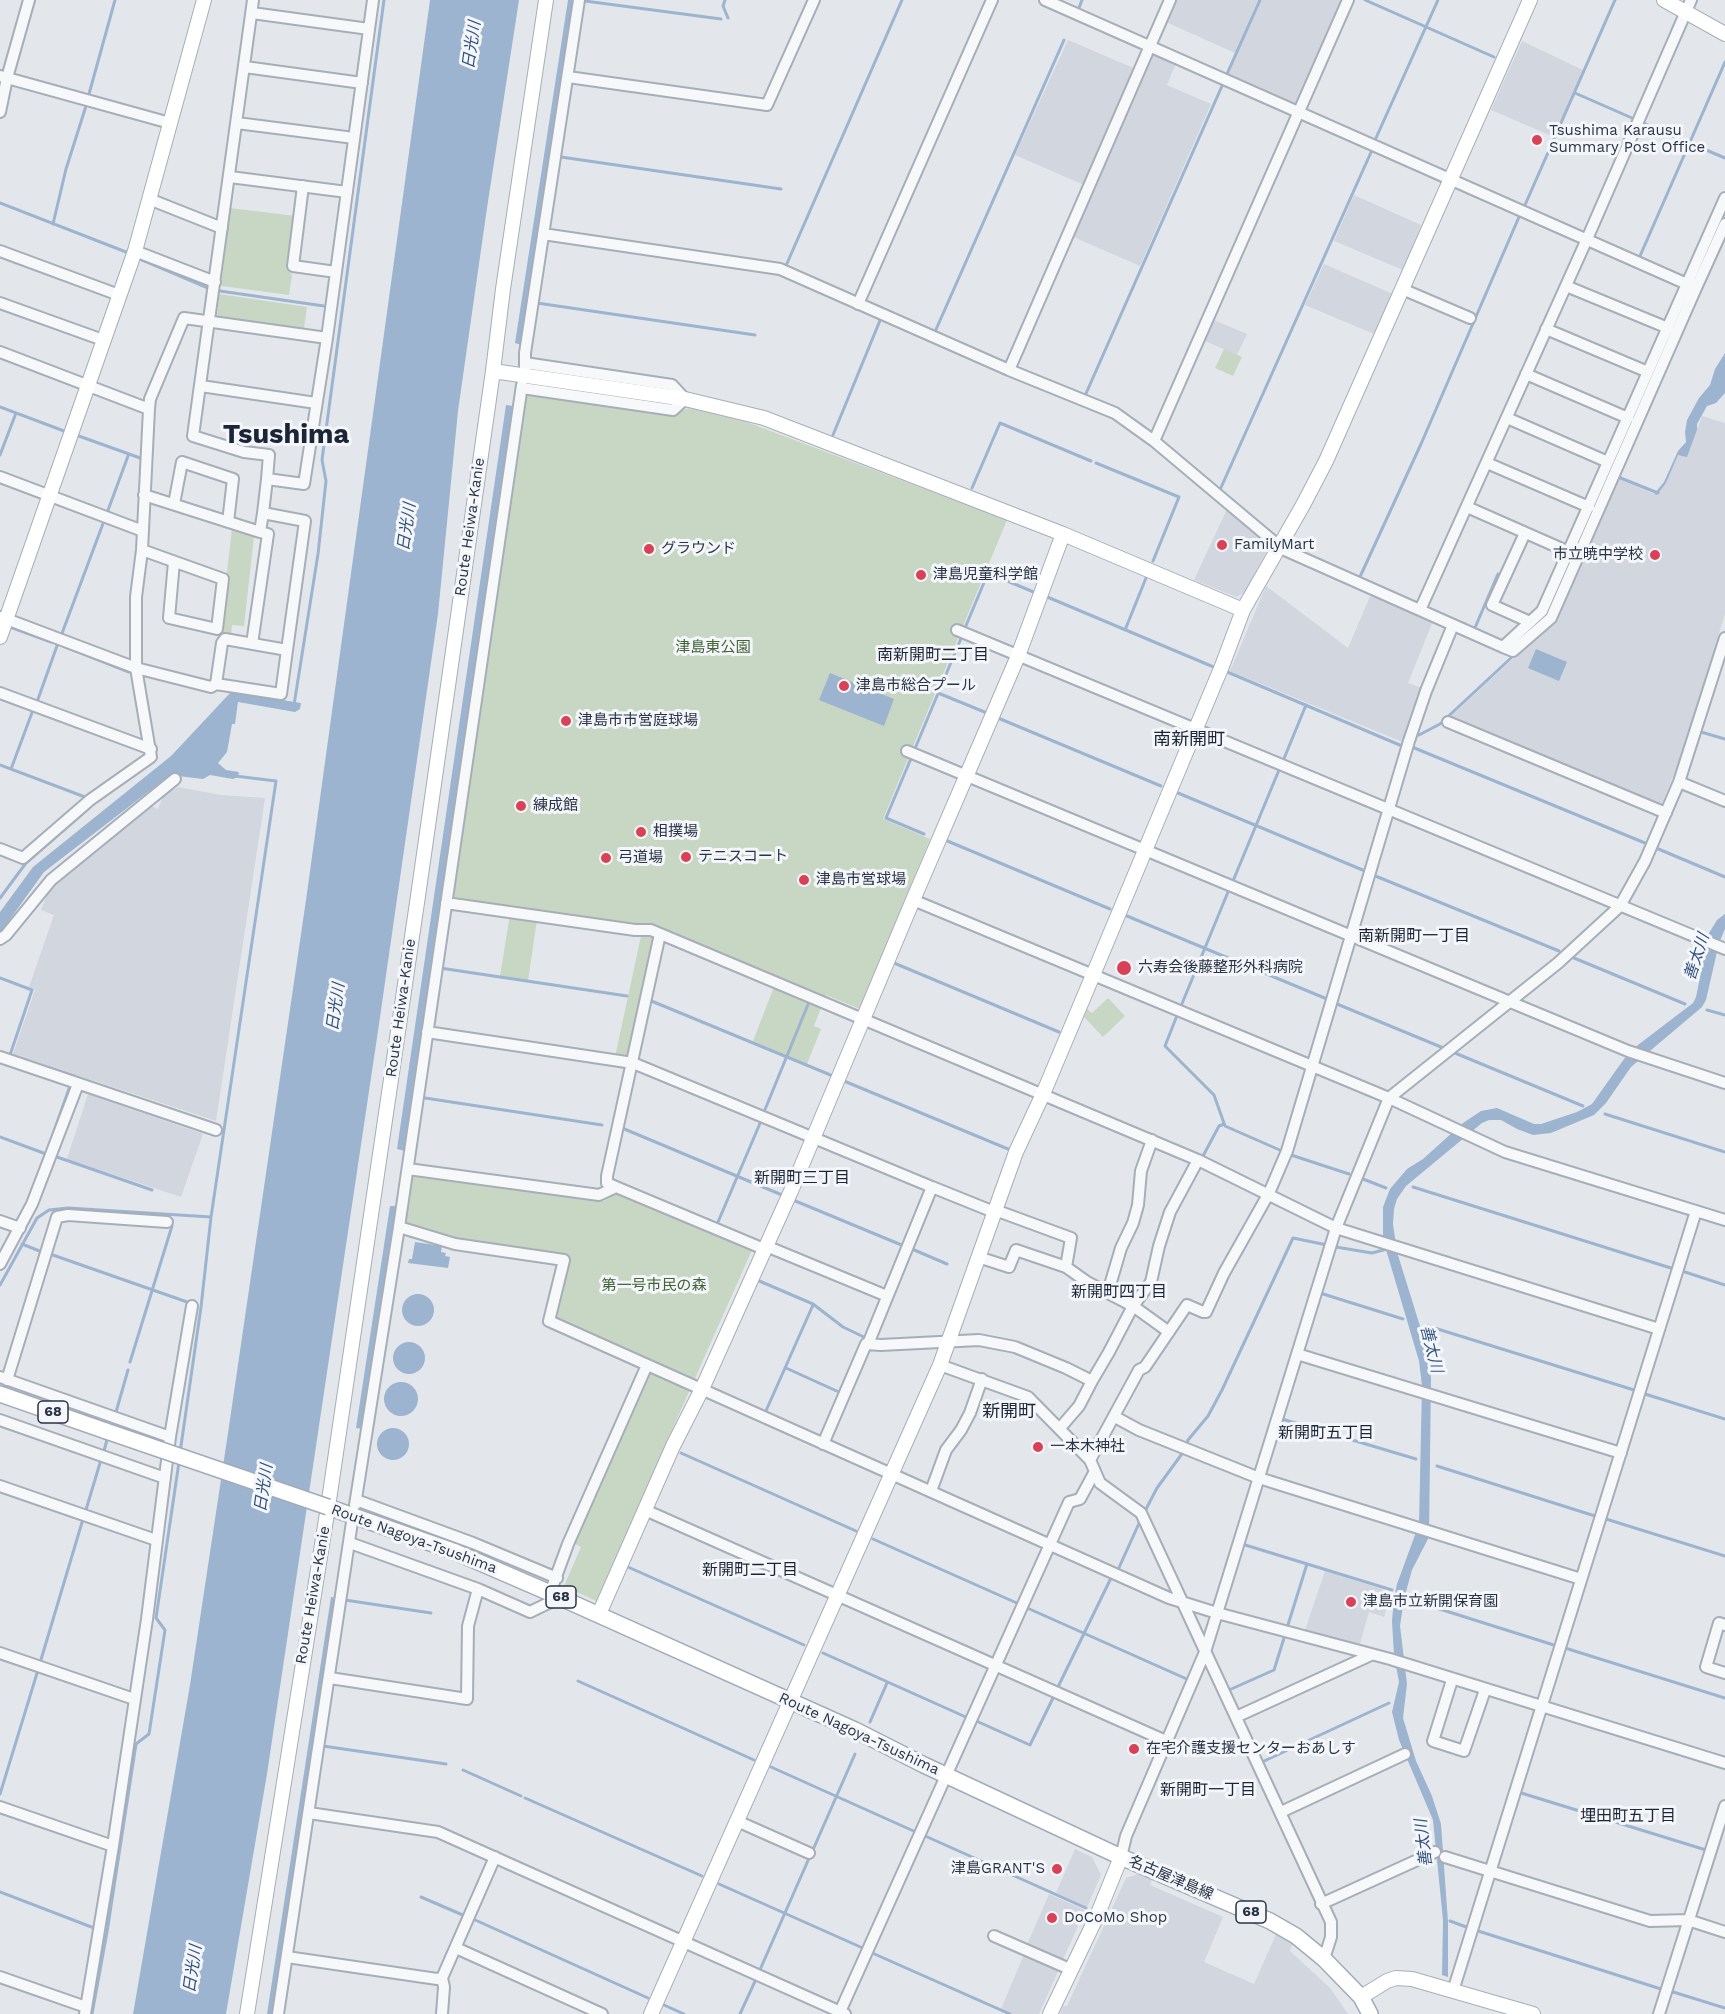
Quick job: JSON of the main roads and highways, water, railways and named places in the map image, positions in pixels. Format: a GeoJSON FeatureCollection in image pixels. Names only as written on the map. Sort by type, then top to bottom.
{"type":"FeatureCollection","features":[{"type":"Feature","properties":{"kind":"main road","name":"Route Nagoya-Tsushima"},"geometry":{"type":"LineString","coordinates":[[2,1384],[106,1431],[453,1551],[790,1700],[946,1775]]}},
{"type":"Feature","properties":{"kind":"main road","name":"名古屋津島線"},"geometry":{"type":"LineString","coordinates":[[946,1775],[1121,1857],[1270,1921],[1296,1936],[1324,1959],[1361,1997],[1370,2014]]}},
{"type":"Feature","properties":{"kind":"water","name":"日光川"},"geometry":{"type":"Polygon","coordinates":[[[430,0],[519,0],[458,411],[438,614],[378,1031],[267,1774],[226,2014],[133,2014],[190,1685],[228,1433],[306,900],[430,0]]]}},
{"type":"Feature","properties":{"kind":"water"},"geometry":{"type":"Polygon","coordinates":[[[568,0],[576,0],[522,345],[515,343],[568,0]]]}},
{"type":"Feature","properties":{"kind":"water"},"geometry":{"type":"Polygon","coordinates":[[[1725,353],[1725,393],[1716,403],[1707,406],[1697,424],[1687,457],[1678,455],[1666,483],[1657,495],[1654,494],[1664,482],[1678,451],[1686,442],[1687,420],[1699,398],[1710,385],[1715,369],[1725,353]]]}},
{"type":"Feature","properties":{"kind":"water"},"geometry":{"type":"Polygon","coordinates":[[[506,405],[513,406],[405,1151],[397,1149],[506,405]]]}},
{"type":"Feature","properties":{"kind":"water"},"geometry":{"type":"Polygon","coordinates":[[[1536,649],[1567,662],[1559,681],[1528,668],[1536,649]]]}},
{"type":"Feature","properties":{"kind":"water","name":"津島市総合プール"},"geometry":{"type":"Polygon","coordinates":[[[830,673],[894,699],[884,726],[819,700],[830,673]]]}},
{"type":"Feature","properties":{"kind":"water"},"geometry":{"type":"Polygon","coordinates":[[[231,692],[301,703],[300,709],[295,712],[238,702],[227,752],[218,763],[226,770],[239,772],[238,777],[233,779],[210,775],[203,779],[170,775],[44,872],[0,933],[0,912],[33,867],[171,756],[231,692]]]}},
{"type":"Feature","properties":{"kind":"water"},"geometry":{"type":"Polygon","coordinates":[[[1725,914],[1725,929],[1719,943],[1706,1000],[1702,1007],[1631,1067],[1606,1103],[1594,1115],[1551,1133],[1533,1135],[1501,1120],[1489,1120],[1482,1123],[1406,1186],[1397,1199],[1394,1209],[1393,1224],[1397,1252],[1424,1339],[1431,1378],[1429,1537],[1412,1570],[1400,1626],[1407,1684],[1403,1718],[1416,1761],[1432,1796],[1441,1824],[1448,1922],[1448,1977],[1442,1975],[1443,1920],[1433,1820],[1399,1740],[1392,1712],[1399,1682],[1394,1655],[1392,1621],[1394,1598],[1419,1524],[1422,1386],[1419,1361],[1383,1238],[1383,1207],[1390,1189],[1407,1169],[1423,1159],[1463,1123],[1481,1111],[1497,1108],[1534,1124],[1541,1124],[1577,1112],[1592,1104],[1634,1048],[1693,1003],[1709,933],[1717,920],[1725,914]]]}},
{"type":"Feature","properties":{"kind":"water"},"geometry":{"type":"Polygon","coordinates":[[[390,1206],[397,1206],[363,1429],[356,1428],[390,1206]]]}},
{"type":"Feature","properties":{"kind":"water"},"geometry":{"type":"Polygon","coordinates":[[[415,1242],[442,1246],[441,1252],[450,1257],[448,1268],[408,1263],[409,1259],[412,1259],[415,1242]]]}},
{"type":"Feature","properties":{"kind":"water"},"geometry":{"type":"Polygon","coordinates":[[[418,1294],[429,1299],[434,1310],[429,1321],[418,1326],[407,1321],[402,1310],[407,1299],[418,1294]]]}},
{"type":"Feature","properties":{"kind":"water"},"geometry":{"type":"Polygon","coordinates":[[[409,1342],[421,1346],[425,1358],[421,1370],[409,1374],[397,1370],[393,1358],[397,1346],[409,1342]]]}},
{"type":"Feature","properties":{"kind":"water"},"geometry":{"type":"Polygon","coordinates":[[[401,1382],[413,1387],[418,1399],[413,1411],[401,1416],[389,1411],[384,1399],[389,1387],[401,1382]]]}},
{"type":"Feature","properties":{"kind":"water"},"geometry":{"type":"Polygon","coordinates":[[[393,1428],[404,1433],[409,1444],[404,1455],[393,1460],[382,1455],[377,1444],[382,1433],[393,1428]]]}},
{"type":"Feature","properties":{"kind":"water"},"geometry":{"type":"Polygon","coordinates":[[[331,1597],[338,1598],[274,2014],[267,2014],[331,1597]]]}},
{"type":"Feature","properties":{"kind":"waterway"},"geometry":{"type":"LineString","coordinates":[[89,94],[115,0]]}},
{"type":"Feature","properties":{"kind":"waterway"},"geometry":{"type":"LineString","coordinates":[[294,705],[318,554],[326,481],[322,460],[384,0]]}},
{"type":"Feature","properties":{"kind":"waterway"},"geometry":{"type":"LineString","coordinates":[[725,0],[723,6],[728,18]]}},
{"type":"Feature","properties":{"kind":"waterway"},"geometry":{"type":"LineString","coordinates":[[785,268],[902,0]]}},
{"type":"Feature","properties":{"kind":"waterway"},"geometry":{"type":"LineString","coordinates":[[1079,8],[1082,0]]}},
{"type":"Feature","properties":{"kind":"waterway"},"geometry":{"type":"LineString","coordinates":[[1227,74],[1260,0]]}},
{"type":"Feature","properties":{"kind":"waterway"},"geometry":{"type":"LineString","coordinates":[[1365,0],[1494,57]]}},
{"type":"Feature","properties":{"kind":"waterway"},"geometry":{"type":"LineString","coordinates":[[1376,138],[1438,0]]}},
{"type":"Feature","properties":{"kind":"waterway"},"geometry":{"type":"LineString","coordinates":[[1525,205],[1615,0]]}},
{"type":"Feature","properties":{"kind":"waterway"},"geometry":{"type":"LineString","coordinates":[[585,1],[721,19]]}},
{"type":"Feature","properties":{"kind":"waterway"},"geometry":{"type":"LineString","coordinates":[[934,334],[1064,40]]}},
{"type":"Feature","properties":{"kind":"waterway"},"geometry":{"type":"LineString","coordinates":[[1640,256],[1725,62]]}},
{"type":"Feature","properties":{"kind":"waterway"},"geometry":{"type":"LineString","coordinates":[[1084,398],[1222,86]]}},
{"type":"Feature","properties":{"kind":"waterway"},"geometry":{"type":"LineString","coordinates":[[1575,93],[1632,118]]}},
{"type":"Feature","properties":{"kind":"waterway"},"geometry":{"type":"LineString","coordinates":[[53,224],[66,169],[86,106]]}},
{"type":"Feature","properties":{"kind":"waterway"},"geometry":{"type":"LineString","coordinates":[[1645,124],[1725,158]]}},
{"type":"Feature","properties":{"kind":"waterway"},"geometry":{"type":"LineString","coordinates":[[1219,492],[1372,150]]}},
{"type":"Feature","properties":{"kind":"waterway"},"geometry":{"type":"LineString","coordinates":[[561,157],[781,189]]}},
{"type":"Feature","properties":{"kind":"waterway"},"geometry":{"type":"LineString","coordinates":[[0,203],[126,252]]}},
{"type":"Feature","properties":{"kind":"waterway"},"geometry":{"type":"LineString","coordinates":[[1359,579],[1421,444],[1519,217]]}},
{"type":"Feature","properties":{"kind":"waterway"},"geometry":{"type":"LineString","coordinates":[[140,259],[208,288]]}},
{"type":"Feature","properties":{"kind":"waterway"},"geometry":{"type":"LineString","coordinates":[[220,291],[324,306]]}},
{"type":"Feature","properties":{"kind":"waterway"},"geometry":{"type":"LineString","coordinates":[[537,303],[755,335]]}},
{"type":"Feature","properties":{"kind":"waterway"},"geometry":{"type":"LineString","coordinates":[[833,435],[881,318]]}},
{"type":"Feature","properties":{"kind":"waterway"},"geometry":{"type":"LineString","coordinates":[[0,407],[64,431]]}},
{"type":"Feature","properties":{"kind":"waterway"},"geometry":{"type":"LineString","coordinates":[[0,455],[16,413]]}},
{"type":"Feature","properties":{"kind":"waterway"},"geometry":{"type":"LineString","coordinates":[[972,488],[1000,423],[1091,461]]}},
{"type":"Feature","properties":{"kind":"waterway"},"geometry":{"type":"LineString","coordinates":[[76,435],[143,459]]}},
{"type":"Feature","properties":{"kind":"waterway"},"geometry":{"type":"LineString","coordinates":[[107,513],[128,456]]}},
{"type":"Feature","properties":{"kind":"waterway"},"geometry":{"type":"LineString","coordinates":[[1096,463],[1179,497],[1153,561]]}},
{"type":"Feature","properties":{"kind":"waterway"},"geometry":{"type":"LineString","coordinates":[[1618,477],[1658,493]]}},
{"type":"Feature","properties":{"kind":"waterway"},"geometry":{"type":"LineString","coordinates":[[61,636],[104,521]]}},
{"type":"Feature","properties":{"kind":"waterway"},"geometry":{"type":"LineString","coordinates":[[965,628],[988,573],[1036,593]]}},
{"type":"Feature","properties":{"kind":"waterway"},"geometry":{"type":"LineString","coordinates":[[1474,630],[1498,574]]}},
{"type":"Feature","properties":{"kind":"waterway"},"geometry":{"type":"LineString","coordinates":[[1125,630],[1146,578]]}},
{"type":"Feature","properties":{"kind":"waterway"},"geometry":{"type":"LineString","coordinates":[[1045,596],[1216,668]]}},
{"type":"Feature","properties":{"kind":"waterway"},"geometry":{"type":"LineString","coordinates":[[10,627],[51,642]]}},
{"type":"Feature","properties":{"kind":"waterway"},"geometry":{"type":"LineString","coordinates":[[914,751],[962,636]]}},
{"type":"Feature","properties":{"kind":"waterway"},"geometry":{"type":"LineString","coordinates":[[37,702],[58,643]]}},
{"type":"Feature","properties":{"kind":"waterway"},"geometry":{"type":"LineString","coordinates":[[63,646],[129,672]]}},
{"type":"Feature","properties":{"kind":"waterway"},"geometry":{"type":"LineString","coordinates":[[1419,735],[1440,724],[1511,658]]}},
{"type":"Feature","properties":{"kind":"waterway"},"geometry":{"type":"LineString","coordinates":[[1225,671],[1402,746]]}},
{"type":"Feature","properties":{"kind":"waterway"},"geometry":{"type":"LineString","coordinates":[[938,693],[987,713]]}},
{"type":"Feature","properties":{"kind":"waterway"},"geometry":{"type":"LineString","coordinates":[[1283,761],[1306,705]]}},
{"type":"Feature","properties":{"kind":"waterway"},"geometry":{"type":"LineString","coordinates":[[11,769],[33,710]]}},
{"type":"Feature","properties":{"kind":"waterway"},"geometry":{"type":"LineString","coordinates":[[998,718],[1161,786]]}},
{"type":"Feature","properties":{"kind":"waterway"},"geometry":{"type":"LineString","coordinates":[[1701,732],[1725,739]]}},
{"type":"Feature","properties":{"kind":"waterway"},"geometry":{"type":"LineString","coordinates":[[1412,747],[1645,843]]}},
{"type":"Feature","properties":{"kind":"waterway"},"geometry":{"type":"LineString","coordinates":[[912,756],[886,818],[924,834]]}},
{"type":"Feature","properties":{"kind":"waterway"},"geometry":{"type":"LineString","coordinates":[[0,765],[85,797]]}},
{"type":"Feature","properties":{"kind":"waterway"},"geometry":{"type":"LineString","coordinates":[[1233,881],[1279,770]]}},
{"type":"Feature","properties":{"kind":"waterway"},"geometry":{"type":"LineString","coordinates":[[180,1453],[201,1307],[211,1217],[276,781],[235,776]]}},
{"type":"Feature","properties":{"kind":"waterway"},"geometry":{"type":"LineString","coordinates":[[1178,793],[1365,871]]}},
{"type":"Feature","properties":{"kind":"waterway"},"geometry":{"type":"LineString","coordinates":[[0,898],[26,863],[89,808]]}},
{"type":"Feature","properties":{"kind":"waterway"},"geometry":{"type":"LineString","coordinates":[[945,840],[1110,909]]}},
{"type":"Feature","properties":{"kind":"waterway"},"geometry":{"type":"LineString","coordinates":[[1656,848],[1725,877]]}},
{"type":"Feature","properties":{"kind":"waterway"},"geometry":{"type":"LineString","coordinates":[[1373,875],[1559,951]]}},
{"type":"Feature","properties":{"kind":"waterway"},"geometry":{"type":"LineString","coordinates":[[1181,1006],[1228,892]]}},
{"type":"Feature","properties":{"kind":"waterway"},"geometry":{"type":"LineString","coordinates":[[1127,916],[1327,999]]}},
{"type":"Feature","properties":{"kind":"waterway"},"geometry":{"type":"LineString","coordinates":[[1574,958],[1685,1004]]}},
{"type":"Feature","properties":{"kind":"waterway"},"geometry":{"type":"LineString","coordinates":[[894,963],[1059,1032]]}},
{"type":"Feature","properties":{"kind":"waterway"},"geometry":{"type":"LineString","coordinates":[[440,968],[627,996]]}},
{"type":"Feature","properties":{"kind":"waterway"},"geometry":{"type":"LineString","coordinates":[[0,978],[32,990],[11,1056]]}},
{"type":"Feature","properties":{"kind":"waterway"},"geometry":{"type":"LineString","coordinates":[[649,1000],[833,1076]]}},
{"type":"Feature","properties":{"kind":"waterway"},"geometry":{"type":"LineString","coordinates":[[764,1112],[809,1002]]}},
{"type":"Feature","properties":{"kind":"waterway"},"geometry":{"type":"LineString","coordinates":[[1337,1004],[1441,1047]]}},
{"type":"Feature","properties":{"kind":"waterway"},"geometry":{"type":"LineString","coordinates":[[1707,1010],[1725,1015]]}},
{"type":"Feature","properties":{"kind":"waterway"},"geometry":{"type":"LineString","coordinates":[[1176,1018],[1165,1046],[1214,1095],[1225,1126],[1282,1151]]}},
{"type":"Feature","properties":{"kind":"waterway"},"geometry":{"type":"LineString","coordinates":[[1455,1053],[1583,1106]]}},
{"type":"Feature","properties":{"kind":"waterway"},"geometry":{"type":"LineString","coordinates":[[49,1068],[74,1076],[73,1078]]}},
{"type":"Feature","properties":{"kind":"waterway"},"geometry":{"type":"LineString","coordinates":[[844,1081],[1008,1149]]}},
{"type":"Feature","properties":{"kind":"waterway"},"geometry":{"type":"LineString","coordinates":[[53,1134],[70,1086]]}},
{"type":"Feature","properties":{"kind":"waterway"},"geometry":{"type":"LineString","coordinates":[[425,1098],[602,1125]]}},
{"type":"Feature","properties":{"kind":"waterway"},"geometry":{"type":"LineString","coordinates":[[1605,1114],[1725,1152]]}},
{"type":"Feature","properties":{"kind":"waterway"},"geometry":{"type":"LineString","coordinates":[[718,1222],[761,1121]]}},
{"type":"Feature","properties":{"kind":"waterway"},"geometry":{"type":"LineString","coordinates":[[1203,1156],[1219,1126],[1224,1124]]}},
{"type":"Feature","properties":{"kind":"waterway"},"geometry":{"type":"LineString","coordinates":[[622,1128],[782,1195]]}},
{"type":"Feature","properties":{"kind":"waterway"},"geometry":{"type":"LineString","coordinates":[[0,1137],[46,1154],[47,1151]]}},
{"type":"Feature","properties":{"kind":"waterway"},"geometry":{"type":"LineString","coordinates":[[1291,1155],[1349,1174]]}},
{"type":"Feature","properties":{"kind":"waterway"},"geometry":{"type":"LineString","coordinates":[[57,1157],[152,1190]]}},
{"type":"Feature","properties":{"kind":"waterway"},"geometry":{"type":"LineString","coordinates":[[1363,1179],[1386,1188]]}},
{"type":"Feature","properties":{"kind":"waterway"},"geometry":{"type":"LineString","coordinates":[[1413,1187],[1674,1269]]}},
{"type":"Feature","properties":{"kind":"waterway"},"geometry":{"type":"LineString","coordinates":[[793,1200],[904,1246]]}},
{"type":"Feature","properties":{"kind":"waterway"},"geometry":{"type":"LineString","coordinates":[[0,1285],[37,1218],[49,1210],[68,1208],[211,1217]]}},
{"type":"Feature","properties":{"kind":"waterway"},"geometry":{"type":"LineString","coordinates":[[130,1362],[172,1226]]}},
{"type":"Feature","properties":{"kind":"waterway"},"geometry":{"type":"LineString","coordinates":[[1186,1445],[1208,1416],[1222,1390],[1293,1238],[1327,1245]]}},
{"type":"Feature","properties":{"kind":"waterway"},"geometry":{"type":"LineString","coordinates":[[22,1244],[42,1252]]}},
{"type":"Feature","properties":{"kind":"waterway"},"geometry":{"type":"LineString","coordinates":[[1336,1247],[1372,1253],[1387,1249]]}},
{"type":"Feature","properties":{"kind":"waterway"},"geometry":{"type":"LineString","coordinates":[[912,1249],[947,1264]]}},
{"type":"Feature","properties":{"kind":"waterway"},"geometry":{"type":"LineString","coordinates":[[50,1254],[190,1303]]}},
{"type":"Feature","properties":{"kind":"waterway"},"geometry":{"type":"LineString","coordinates":[[1685,1272],[1725,1285]]}},
{"type":"Feature","properties":{"kind":"waterway"},"geometry":{"type":"LineString","coordinates":[[757,1280],[813,1304],[843,1327],[866,1338]]}},
{"type":"Feature","properties":{"kind":"waterway"},"geometry":{"type":"LineString","coordinates":[[1320,1293],[1403,1319]]}},
{"type":"Feature","properties":{"kind":"waterway"},"geometry":{"type":"LineString","coordinates":[[765,1413],[813,1305]]}},
{"type":"Feature","properties":{"kind":"waterway","name":"善太川"},"geometry":{"type":"LineString","coordinates":[[1428,1326],[1634,1390]]}},
{"type":"Feature","properties":{"kind":"waterway"},"geometry":{"type":"LineString","coordinates":[[786,1368],[841,1393]]}},
{"type":"Feature","properties":{"kind":"waterway"},"geometry":{"type":"LineString","coordinates":[[116,1412],[128,1370]]}},
{"type":"Feature","properties":{"kind":"waterway"},"geometry":{"type":"LineString","coordinates":[[1645,1394],[1725,1419]]}},
{"type":"Feature","properties":{"kind":"waterway"},"geometry":{"type":"LineString","coordinates":[[1282,1419],[1416,1459]]}},
{"type":"Feature","properties":{"kind":"waterway"},"geometry":{"type":"LineString","coordinates":[[104,1451],[108,1436]]}},
{"type":"Feature","properties":{"kind":"waterway"},"geometry":{"type":"LineString","coordinates":[[1144,1513],[1157,1488],[1184,1451]]}},
{"type":"Feature","properties":{"kind":"waterway"},"geometry":{"type":"LineString","coordinates":[[681,1453],[856,1531]]}},
{"type":"Feature","properties":{"kind":"waterway"},"geometry":{"type":"LineString","coordinates":[[92,2014],[136,1744],[149,1734],[165,1630],[156,1618],[179,1462]]}},
{"type":"Feature","properties":{"kind":"waterway"},"geometry":{"type":"LineString","coordinates":[[85,1513],[100,1463]]}},
{"type":"Feature","properties":{"kind":"waterway"},"geometry":{"type":"LineString","coordinates":[[1437,1466],[1595,1516]]}},
{"type":"Feature","properties":{"kind":"waterway"},"geometry":{"type":"LineString","coordinates":[[40,1663],[83,1519]]}},
{"type":"Feature","properties":{"kind":"waterway"},"geometry":{"type":"LineString","coordinates":[[1057,1689],[1112,1576],[1117,1572],[1141,1519]]}},
{"type":"Feature","properties":{"kind":"waterway"},"geometry":{"type":"LineString","coordinates":[[1606,1519],[1725,1556]]}},
{"type":"Feature","properties":{"kind":"waterway"},"geometry":{"type":"LineString","coordinates":[[873,1539],[1019,1604]]}},
{"type":"Feature","properties":{"kind":"waterway"},"geometry":{"type":"LineString","coordinates":[[1242,1544],[1392,1590]]}},
{"type":"Feature","properties":{"kind":"waterway"},"geometry":{"type":"LineString","coordinates":[[1287,1628],[1307,1564]]}},
{"type":"Feature","properties":{"kind":"waterway"},"geometry":{"type":"LineString","coordinates":[[628,1567],[804,1645]]}},
{"type":"Feature","properties":{"kind":"waterway"},"geometry":{"type":"LineString","coordinates":[[345,1600],[431,1613]]}},
{"type":"Feature","properties":{"kind":"waterway"},"geometry":{"type":"LineString","coordinates":[[1411,1600],[1557,1646]]}},
{"type":"Feature","properties":{"kind":"waterway"},"geometry":{"type":"LineString","coordinates":[[1025,1607],[1189,1680]]}},
{"type":"Feature","properties":{"kind":"waterway"},"geometry":{"type":"LineString","coordinates":[[1229,1690],[1274,1670],[1285,1635]]}},
{"type":"Feature","properties":{"kind":"waterway"},"geometry":{"type":"LineString","coordinates":[[1565,1648],[1725,1698]]}},
{"type":"Feature","properties":{"kind":"waterway"},"geometry":{"type":"LineString","coordinates":[[823,1653],[968,1718]]}},
{"type":"Feature","properties":{"kind":"waterway"},"geometry":{"type":"LineString","coordinates":[[0,1794],[38,1670]]}},
{"type":"Feature","properties":{"kind":"waterway"},"geometry":{"type":"LineString","coordinates":[[578,1681],[754,1760]]}},
{"type":"Feature","properties":{"kind":"waterway"},"geometry":{"type":"LineString","coordinates":[[870,1722],[887,1683]]}},
{"type":"Feature","properties":{"kind":"waterway"},"geometry":{"type":"LineString","coordinates":[[974,1720],[1030,1745],[1054,1696]]}},
{"type":"Feature","properties":{"kind":"waterway"},"geometry":{"type":"LineString","coordinates":[[1262,1762],[1389,1703]]}},
{"type":"Feature","properties":{"kind":"waterway"},"geometry":{"type":"LineString","coordinates":[[323,1746],[446,1764]]}},
{"type":"Feature","properties":{"kind":"waterway"},"geometry":{"type":"LineString","coordinates":[[812,1852],[855,1754]]}},
{"type":"Feature","properties":{"kind":"waterway"},"geometry":{"type":"LineString","coordinates":[[771,1767],[918,1833]]}},
{"type":"Feature","properties":{"kind":"waterway"},"geometry":{"type":"LineString","coordinates":[[463,1770],[521,1796]]}},
{"type":"Feature","properties":{"kind":"waterway"},"geometry":{"type":"LineString","coordinates":[[1518,1792],[1706,1850]]}},
{"type":"Feature","properties":{"kind":"waterway"},"geometry":{"type":"LineString","coordinates":[[525,1798],[702,1876]]}},
{"type":"Feature","properties":{"kind":"waterway"},"geometry":{"type":"LineString","coordinates":[[923,1835],[1086,1908]]}},
{"type":"Feature","properties":{"kind":"waterway"},"geometry":{"type":"LineString","coordinates":[[759,1972],[810,1856]]}},
{"type":"Feature","properties":{"kind":"waterway"},"geometry":{"type":"LineString","coordinates":[[719,1884],[865,1949]]}},
{"type":"Feature","properties":{"kind":"waterway"},"geometry":{"type":"LineString","coordinates":[[0,1892],[94,1928]]}},
{"type":"Feature","properties":{"kind":"waterway"},"geometry":{"type":"LineString","coordinates":[[421,1897],[465,1916]]}},
{"type":"Feature","properties":{"kind":"waterway"},"geometry":{"type":"LineString","coordinates":[[473,1919],[648,1998]]}},
{"type":"Feature","properties":{"kind":"waterway"},"geometry":{"type":"LineString","coordinates":[[1450,1921],[1469,1928]]}},
{"type":"Feature","properties":{"kind":"waterway"},"geometry":{"type":"LineString","coordinates":[[1475,1930],[1661,1989]]}},
{"type":"Feature","properties":{"kind":"waterway"},"geometry":{"type":"LineString","coordinates":[[870,1952],[1010,2014]]}},
{"type":"Feature","properties":{"kind":"waterway"},"geometry":{"type":"LineString","coordinates":[[740,2014],[757,1977]]}},
{"type":"Feature","properties":{"kind":"waterway"},"geometry":{"type":"LineString","coordinates":[[1670,1991],[1725,2008]]}},
{"type":"Feature","properties":{"kind":"waterway"},"geometry":{"type":"LineString","coordinates":[[664,2005],[684,2014]]}},
{"type":"Feature","properties":{"kind":"place","name":"Tsushima Karausu Summary Post Office"},"geometry":{"type":"Point","coordinates":[1537,140]}},
{"type":"Feature","properties":{"kind":"place","name":"FamilyMart"},"geometry":{"type":"Point","coordinates":[1222,545]}},
{"type":"Feature","properties":{"kind":"place","name":"グラウンド"},"geometry":{"type":"Point","coordinates":[649,549]}},
{"type":"Feature","properties":{"kind":"place","name":"市立暁中学校"},"geometry":{"type":"Point","coordinates":[1655,555]}},
{"type":"Feature","properties":{"kind":"place","name":"津島児童科学館"},"geometry":{"type":"Point","coordinates":[921,575]}},
{"type":"Feature","properties":{"kind":"place","name":"津島市総合プール"},"geometry":{"type":"Point","coordinates":[844,686]}},
{"type":"Feature","properties":{"kind":"place","name":"津島市市営庭球場"},"geometry":{"type":"Point","coordinates":[566,721]}},
{"type":"Feature","properties":{"kind":"place","name":"練成館"},"geometry":{"type":"Point","coordinates":[521,806]}},
{"type":"Feature","properties":{"kind":"place","name":"相撲場"},"geometry":{"type":"Point","coordinates":[641,832]}},
{"type":"Feature","properties":{"kind":"place","name":"テニスコート"},"geometry":{"type":"Point","coordinates":[686,857]}},
{"type":"Feature","properties":{"kind":"place","name":"弓道場"},"geometry":{"type":"Point","coordinates":[606,858]}},
{"type":"Feature","properties":{"kind":"place","name":"津島市営球場"},"geometry":{"type":"Point","coordinates":[804,880]}},
{"type":"Feature","properties":{"kind":"place","name":"六寿会後藤整形外科病院"},"geometry":{"type":"Point","coordinates":[1124,968]}},
{"type":"Feature","properties":{"kind":"place","name":"一本木神社"},"geometry":{"type":"Point","coordinates":[1038,1447]}},
{"type":"Feature","properties":{"kind":"place","name":"津島市立新開保育園"},"geometry":{"type":"Point","coordinates":[1351,1602]}},
{"type":"Feature","properties":{"kind":"place","name":"在宅介護支援センターおあしす"},"geometry":{"type":"Point","coordinates":[1134,1749]}},
{"type":"Feature","properties":{"kind":"place","name":"津島GRANT'S"},"geometry":{"type":"Point","coordinates":[1057,1869]}},
{"type":"Feature","properties":{"kind":"place","name":"DoCoMo Shop"},"geometry":{"type":"Point","coordinates":[1052,1918]}},
{"type":"Feature","properties":{"kind":"district","name":"Tsushima"},"geometry":{"type":"Point","coordinates":[286,435]}},
{"type":"Feature","properties":{"kind":"district","name":"南新開町二丁目"},"geometry":{"type":"Point","coordinates":[933,655]}},
{"type":"Feature","properties":{"kind":"district","name":"南新開町"},"geometry":{"type":"Point","coordinates":[1189,740]}},
{"type":"Feature","properties":{"kind":"district","name":"南新開町一丁目"},"geometry":{"type":"Point","coordinates":[1414,936]}},
{"type":"Feature","properties":{"kind":"district","name":"新開町三丁目"},"geometry":{"type":"Point","coordinates":[802,1178]}},
{"type":"Feature","properties":{"kind":"district","name":"新開町四丁目"},"geometry":{"type":"Point","coordinates":[1119,1292]}},
{"type":"Feature","properties":{"kind":"district","name":"新開町"},"geometry":{"type":"Point","coordinates":[1009,1412]}},
{"type":"Feature","properties":{"kind":"district","name":"新開町五丁目"},"geometry":{"type":"Point","coordinates":[1326,1433]}},
{"type":"Feature","properties":{"kind":"district","name":"新開町二丁目"},"geometry":{"type":"Point","coordinates":[750,1570]}},
{"type":"Feature","properties":{"kind":"district","name":"新開町一丁目"},"geometry":{"type":"Point","coordinates":[1208,1790]}},
{"type":"Feature","properties":{"kind":"district","name":"埋田町五丁目"},"geometry":{"type":"Point","coordinates":[1628,1816]}},
{"type":"Feature","properties":{"kind":"park label","name":"津島東公園"},"geometry":{"type":"Point","coordinates":[713,648]}},
{"type":"Feature","properties":{"kind":"park label","name":"第一号市民の森"},"geometry":{"type":"Point","coordinates":[654,1286]}}]}
